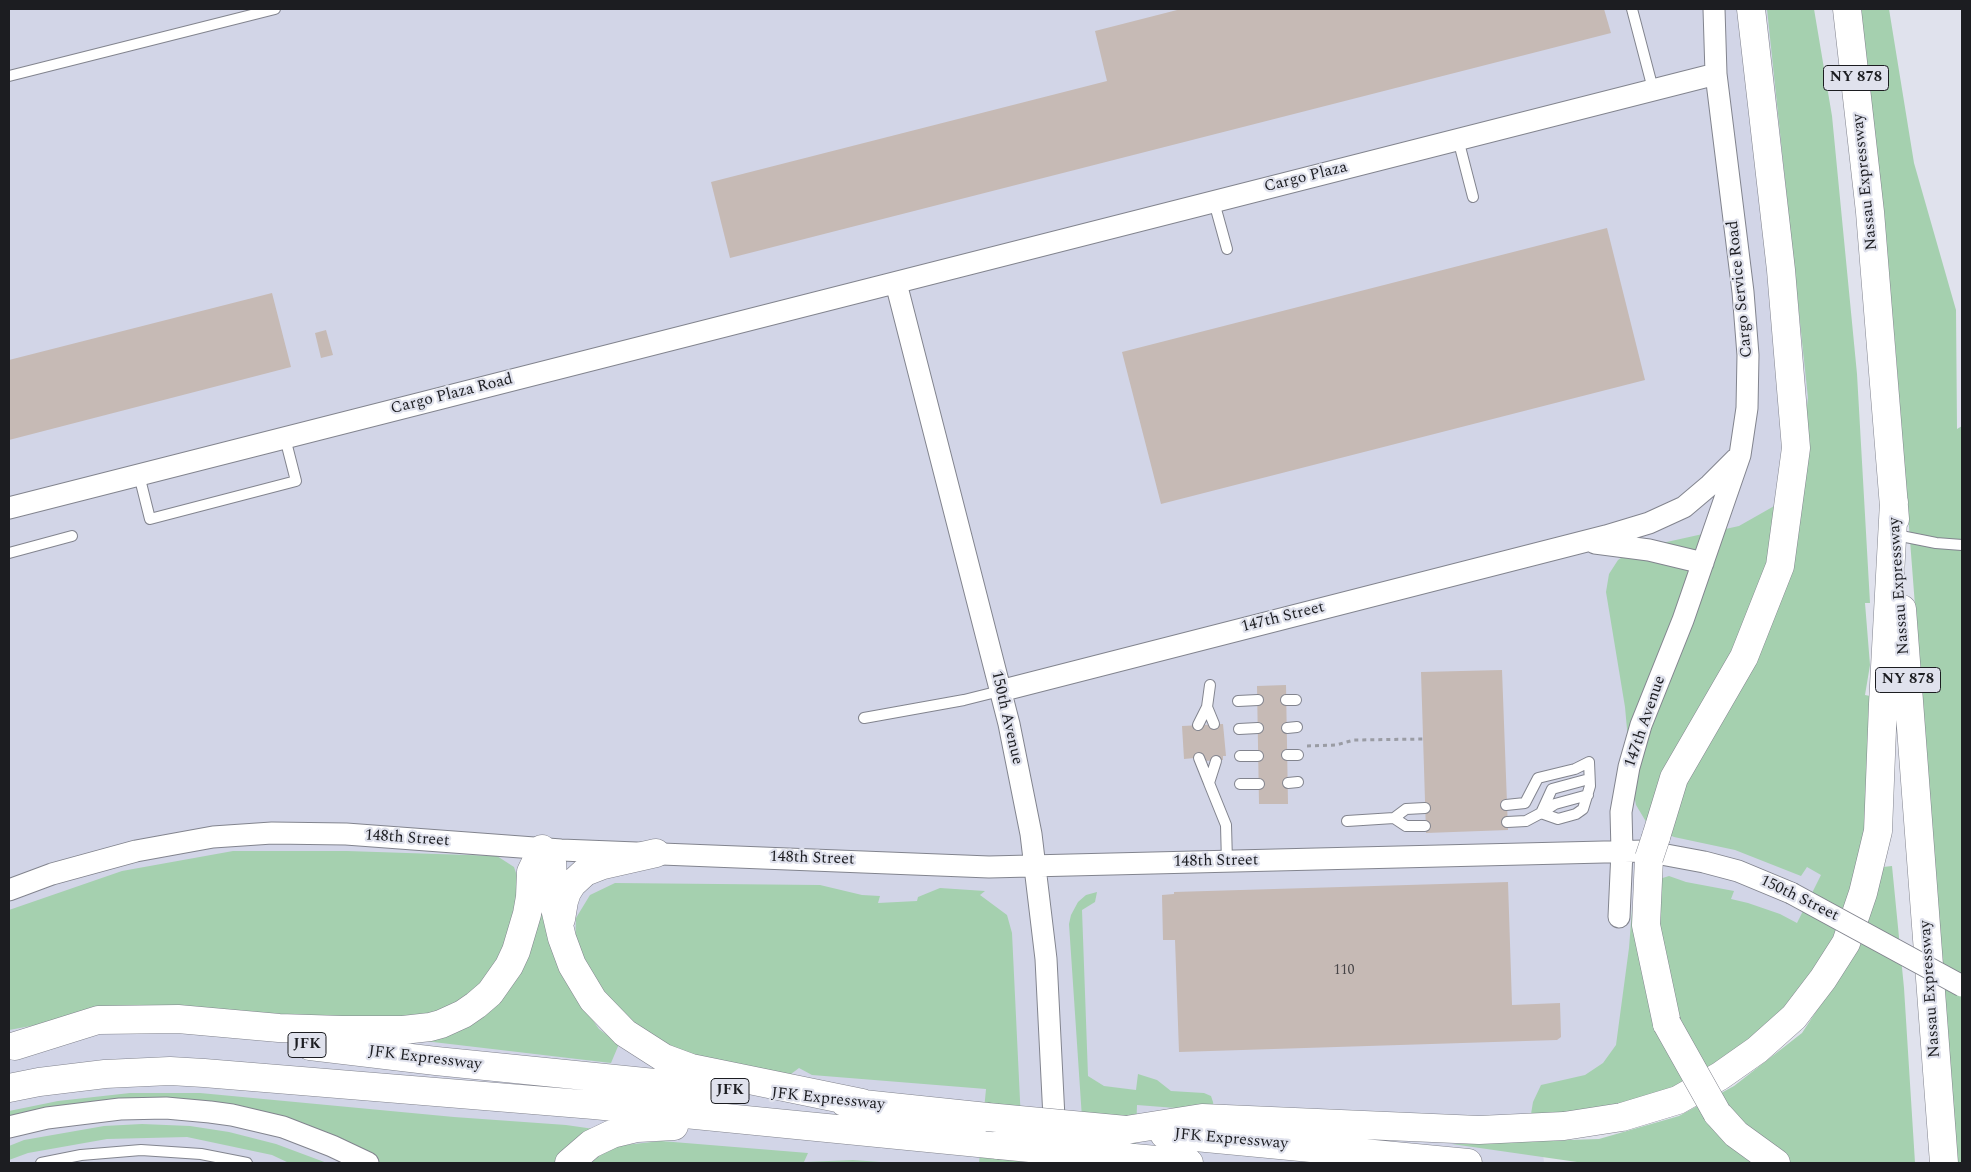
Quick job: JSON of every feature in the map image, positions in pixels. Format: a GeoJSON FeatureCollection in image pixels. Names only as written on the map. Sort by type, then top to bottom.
{"type":"FeatureCollection","features":[{"type":"Feature","properties":{"kind":"highway"},"geometry":{"type":"LineString","coordinates":[[1750,9],[1781,270],[1796,448],[1780,566],[1744,657],[1674,778],[1649,858],[1646,925],[1667,1024],[1717,1113],[1736,1134],[1776,1163]]}},
{"type":"Feature","properties":{"kind":"highway"},"geometry":{"type":"LineString","coordinates":[[1832,9],[1864,147]]}},
{"type":"Feature","properties":{"kind":"highway","name":"Nassau Expressway"},"geometry":{"type":"LineString","coordinates":[[1847,9],[1864,147],[1894,502],[1944,1163]]}},
{"type":"Feature","properties":{"kind":"highway"},"geometry":{"type":"LineString","coordinates":[[1126,1130],[1202,1118],[1479,1130],[1564,1126],[1622,1117],[1678,1100],[1720,1076],[1757,1050],[1794,1017],[1823,979],[1846,943],[1863,893],[1878,831],[1894,502]]}},
{"type":"Feature","properties":{"kind":"highway"},"geometry":{"type":"LineString","coordinates":[[12,1047],[98,1020],[178,1019],[279,1028],[342,1030],[404,1030],[441,1024],[463,1014],[476,1005],[490,993],[509,966],[516,950],[530,898],[531,872],[542,848],[552,862],[554,904],[562,938],[572,965],[593,1000],[624,1032],[664,1058],[704,1071],[862,1103]]}},
{"type":"Feature","properties":{"kind":"highway"},"geometry":{"type":"LineString","coordinates":[[562,938],[561,921],[564,900],[572,884],[578,878],[585,872],[603,865],[656,853]]}},
{"type":"Feature","properties":{"kind":"highway"},"geometry":{"type":"LineString","coordinates":[[1922,859],[1923,1083],[1928,1163]]}},
{"type":"Feature","properties":{"kind":"highway","name":"JFK Expressway"},"geometry":{"type":"LineString","coordinates":[[12,1047],[88,1036],[122,1034],[184,1034],[319,1047],[436,1062],[862,1103],[990,1135],[1123,1157],[1189,1163]]}},
{"type":"Feature","properties":{"kind":"highway","name":"JFK Expressway"},"geometry":{"type":"LineString","coordinates":[[9,1088],[71,1077],[146,1072],[213,1073],[780,1123],[990,1135],[1126,1130],[1468,1163]]}},
{"type":"Feature","properties":{"kind":"highway"},"geometry":{"type":"LineString","coordinates":[[9,1099],[71,1077]]}},
{"type":"Feature","properties":{"kind":"highway"},"geometry":{"type":"LineString","coordinates":[[569,1163],[591,1144],[612,1134],[637,1128],[780,1123]]}},
{"type":"Feature","properties":{"kind":"highway"},"geometry":{"type":"LineString","coordinates":[[990,1135],[1077,1163]]}},
{"type":"Feature","properties":{"kind":"street","name":"Cargo Service Road"},"geometry":{"type":"LineString","coordinates":[[1703,563],[1740,455],[1747,408],[1748,355],[1742,283],[1716,74],[1714,9]]}},
{"type":"Feature","properties":{"kind":"street","name":"Cargo Plaza"},"geometry":{"type":"LineString","coordinates":[[896,282],[1716,74]]}},
{"type":"Feature","properties":{"kind":"street","name":"Cargo Plaza Road"},"geometry":{"type":"LineString","coordinates":[[9,508],[896,282]]}},
{"type":"Feature","properties":{"kind":"street","name":"150th Avenue"},"geometry":{"type":"LineString","coordinates":[[896,282],[1000,691],[1023,794],[1035,866],[1048,983],[1056,1163]]}},
{"type":"Feature","properties":{"kind":"street"},"geometry":{"type":"LineString","coordinates":[[1584,542],[1649,523],[1684,507],[1710,485],[1740,455]]}},
{"type":"Feature","properties":{"kind":"street","name":"147th Street"},"geometry":{"type":"LineString","coordinates":[[1000,691],[1584,542],[1648,550],[1703,563]]}},
{"type":"Feature","properties":{"kind":"street","name":"147th Avenue"},"geometry":{"type":"LineString","coordinates":[[1619,917],[1622,851],[1621,812],[1629,767],[1641,724],[1683,620],[1703,563]]}},
{"type":"Feature","properties":{"kind":"street","name":"148th Street"},"geometry":{"type":"LineString","coordinates":[[9,890],[52,874],[136,851],[184,841],[242,834],[346,834],[542,848],[989,867],[1622,851]]}},
{"type":"Feature","properties":{"kind":"street","name":"150th Street"},"geometry":{"type":"LineString","coordinates":[[1622,851],[1667,854],[1738,871],[1792,893],[1962,986]]}},
{"type":"Feature","properties":{"kind":"street"},"geometry":{"type":"LineString","coordinates":[[9,1128],[47,1118],[95,1111],[142,1108],[195,1110],[232,1115],[283,1127],[332,1146],[368,1163]]}},
{"type":"Feature","properties":{"kind":"lane"},"geometry":{"type":"LineString","coordinates":[[9,76],[275,9]]}},
{"type":"Feature","properties":{"kind":"lane"},"geometry":{"type":"LineString","coordinates":[[1632,9],[1653,89]]}},
{"type":"Feature","properties":{"kind":"lane"},"geometry":{"type":"LineString","coordinates":[[1458,139],[1473,197]]}},
{"type":"Feature","properties":{"kind":"lane"},"geometry":{"type":"LineString","coordinates":[[1214,202],[1227,249]]}},
{"type":"Feature","properties":{"kind":"lane"},"geometry":{"type":"LineString","coordinates":[[138,475],[150,518],[168,514],[296,481],[285,438]]}},
{"type":"Feature","properties":{"kind":"lane"},"geometry":{"type":"LineString","coordinates":[[1896,534],[1936,543],[1962,545]]}},
{"type":"Feature","properties":{"kind":"lane"},"geometry":{"type":"LineString","coordinates":[[9,551],[72,536]]}},
{"type":"Feature","properties":{"kind":"lane"},"geometry":{"type":"LineString","coordinates":[[1198,725],[1207,707],[1210,685]]}},
{"type":"Feature","properties":{"kind":"lane","name":"147th Street"},"geometry":{"type":"LineString","coordinates":[[864,718],[928,708],[1000,691]]}},
{"type":"Feature","properties":{"kind":"lane"},"geometry":{"type":"LineString","coordinates":[[1238,701],[1258,700]]}},
{"type":"Feature","properties":{"kind":"lane"},"geometry":{"type":"LineString","coordinates":[[1207,707],[1214,724]]}},
{"type":"Feature","properties":{"kind":"lane"},"geometry":{"type":"LineString","coordinates":[[1239,728],[1258,728]]}},
{"type":"Feature","properties":{"kind":"lane"},"geometry":{"type":"LineString","coordinates":[[1240,756],[1258,756]]}},
{"type":"Feature","properties":{"kind":"lane"},"geometry":{"type":"LineString","coordinates":[[1199,758],[1226,825],[1227,862]]}},
{"type":"Feature","properties":{"kind":"lane"},"geometry":{"type":"LineString","coordinates":[[1209,782],[1216,760]]}},
{"type":"Feature","properties":{"kind":"lane"},"geometry":{"type":"LineString","coordinates":[[1506,805],[1525,803],[1538,778],[1575,769],[1589,762],[1588,796],[1583,809],[1576,814],[1558,819],[1541,813]]}},
{"type":"Feature","properties":{"kind":"lane"},"geometry":{"type":"LineString","coordinates":[[1541,813],[1552,789],[1589,779]]}},
{"type":"Feature","properties":{"kind":"lane"},"geometry":{"type":"LineString","coordinates":[[1240,784],[1259,784]]}},
{"type":"Feature","properties":{"kind":"lane"},"geometry":{"type":"LineString","coordinates":[[1507,822],[1526,821],[1555,804],[1588,796]]}},
{"type":"Feature","properties":{"kind":"lane"},"geometry":{"type":"LineString","coordinates":[[1347,821],[1394,818],[1406,809],[1425,808]]}},
{"type":"Feature","properties":{"kind":"lane"},"geometry":{"type":"LineString","coordinates":[[1394,818],[1406,826],[1425,826]]}},
{"type":"Feature","properties":{"kind":"lane"},"geometry":{"type":"LineString","coordinates":[[42,1163],[81,1155],[142,1150],[201,1154],[248,1163]]}},
{"type":"Feature","properties":{"kind":"path"},"geometry":{"type":"LineString","coordinates":[[1294,752],[1354,740],[1423,739]]}},
{"type":"Feature","properties":{"kind":"shaded area"},"geometry":{"type":"Polygon","coordinates":[[[9,9],[1780,9],[1850,832],[1797,958],[1539,1116],[1544,1163],[9,1163],[9,9]]]}},
{"type":"Feature","properties":{"kind":"green space"},"geometry":{"type":"Polygon","coordinates":[[[1767,9],[1814,9],[1832,116],[1857,374],[1870,603],[1865,603],[1870,665],[1865,695],[1870,696],[1866,846],[1831,948],[1755,1046],[1660,1102],[1530,1120],[1533,1102],[1541,1085],[1585,1075],[1603,1063],[1616,1045],[1629,948],[1632,909],[1640,891],[1653,881],[1669,876],[1686,882],[1734,891],[1731,899],[1780,914],[1797,923],[1821,875],[1807,867],[1801,876],[1735,850],[1674,837],[1648,825],[1636,805],[1632,784],[1625,707],[1606,592],[1609,574],[1618,560],[1635,549],[1739,526],[1776,505],[1799,468],[1808,398],[1767,9]]]}},
{"type":"Feature","properties":{"kind":"green space"},"geometry":{"type":"Polygon","coordinates":[[[1857,9],[1889,9],[1914,163],[1956,310],[1957,429],[1962,426],[1962,1163],[1955,1163],[1895,344],[1873,127],[1857,9]]]}},
{"type":"Feature","properties":{"kind":"green space"},"geometry":{"type":"Polygon","coordinates":[[[233,851],[347,851],[497,856],[514,867],[521,888],[514,925],[491,979],[457,1009],[415,1024],[85,1016],[9,1030],[9,910],[122,871],[233,851]]]}},
{"type":"Feature","properties":{"kind":"green space"},"geometry":{"type":"Polygon","coordinates":[[[1892,866],[1904,988],[1915,1163],[1584,1163],[1452,1144],[1599,1139],[1679,1116],[1734,1086],[1802,1033],[1846,966],[1883,867],[1892,866]]]}},
{"type":"Feature","properties":{"kind":"green space"},"geometry":{"type":"Polygon","coordinates":[[[615,883],[820,885],[862,895],[880,896],[878,903],[917,901],[918,897],[940,888],[985,891],[980,895],[1007,915],[1012,933],[1023,1163],[979,1163],[986,1089],[812,1075],[799,1068],[791,1074],[737,1068],[656,1044],[613,1009],[575,944],[576,918],[590,895],[615,883]]]}},
{"type":"Feature","properties":{"kind":"green space"},"geometry":{"type":"Polygon","coordinates":[[[543,886],[566,982],[599,1029],[619,1044],[611,1063],[416,1040],[487,1009],[543,886]]]}},
{"type":"Feature","properties":{"kind":"green space"},"geometry":{"type":"Polygon","coordinates":[[[1097,892],[1095,902],[1082,910],[1088,1076],[1104,1086],[1136,1090],[1138,1074],[1157,1080],[1171,1091],[1204,1093],[1211,1096],[1213,1102],[1214,1111],[1137,1105],[1135,1163],[1085,1163],[1069,924],[1071,915],[1078,902],[1086,895],[1097,892]]]}},
{"type":"Feature","properties":{"kind":"green space"},"geometry":{"type":"Polygon","coordinates":[[[130,1093],[200,1093],[454,1117],[566,1125],[601,1130],[558,1163],[372,1163],[198,1105],[9,1123],[9,1111],[58,1101],[130,1093]]]}},
{"type":"Feature","properties":{"kind":"green space"},"geometry":{"type":"Polygon","coordinates":[[[142,1124],[190,1126],[229,1132],[276,1144],[327,1163],[289,1163],[272,1155],[187,1137],[107,1139],[28,1153],[9,1160],[9,1146],[24,1140],[104,1126],[142,1124]]]}},
{"type":"Feature","properties":{"kind":"green space"},"geometry":{"type":"Polygon","coordinates":[[[661,1141],[808,1153],[804,1162],[853,1160],[894,1163],[588,1163],[616,1146],[661,1141]]]}},
{"type":"Feature","properties":{"kind":"building"},"geometry":{"type":"Polygon","coordinates":[[[1181,9],[1604,9],[1611,33],[730,258],[711,182],[1107,81],[1095,31],[1181,9]]]}},
{"type":"Feature","properties":{"kind":"building"},"geometry":{"type":"Polygon","coordinates":[[[1607,228],[1645,380],[1161,504],[1122,352],[1607,228]]]}},
{"type":"Feature","properties":{"kind":"building"},"geometry":{"type":"Polygon","coordinates":[[[272,293],[291,367],[9,440],[9,360],[272,293]]]}},
{"type":"Feature","properties":{"kind":"building"},"geometry":{"type":"Polygon","coordinates":[[[326,330],[333,355],[321,358],[315,333],[326,330]]]}},
{"type":"Feature","properties":{"kind":"building"},"geometry":{"type":"Polygon","coordinates":[[[1502,670],[1508,830],[1426,833],[1421,672],[1502,670]]]}},
{"type":"Feature","properties":{"kind":"building"},"geometry":{"type":"Polygon","coordinates":[[[1286,685],[1288,804],[1259,804],[1257,686],[1286,685]]]}},
{"type":"Feature","properties":{"kind":"building"},"geometry":{"type":"Polygon","coordinates":[[[1223,724],[1226,756],[1223,756],[1223,760],[1205,761],[1205,757],[1184,759],[1182,726],[1223,724]]]}},
{"type":"Feature","properties":{"kind":"building"},"geometry":{"type":"Polygon","coordinates":[[[1508,882],[1512,1005],[1560,1003],[1561,1037],[1557,1040],[1179,1052],[1175,940],[1163,940],[1162,895],[1174,894],[1174,892],[1508,882]]]}}]}
